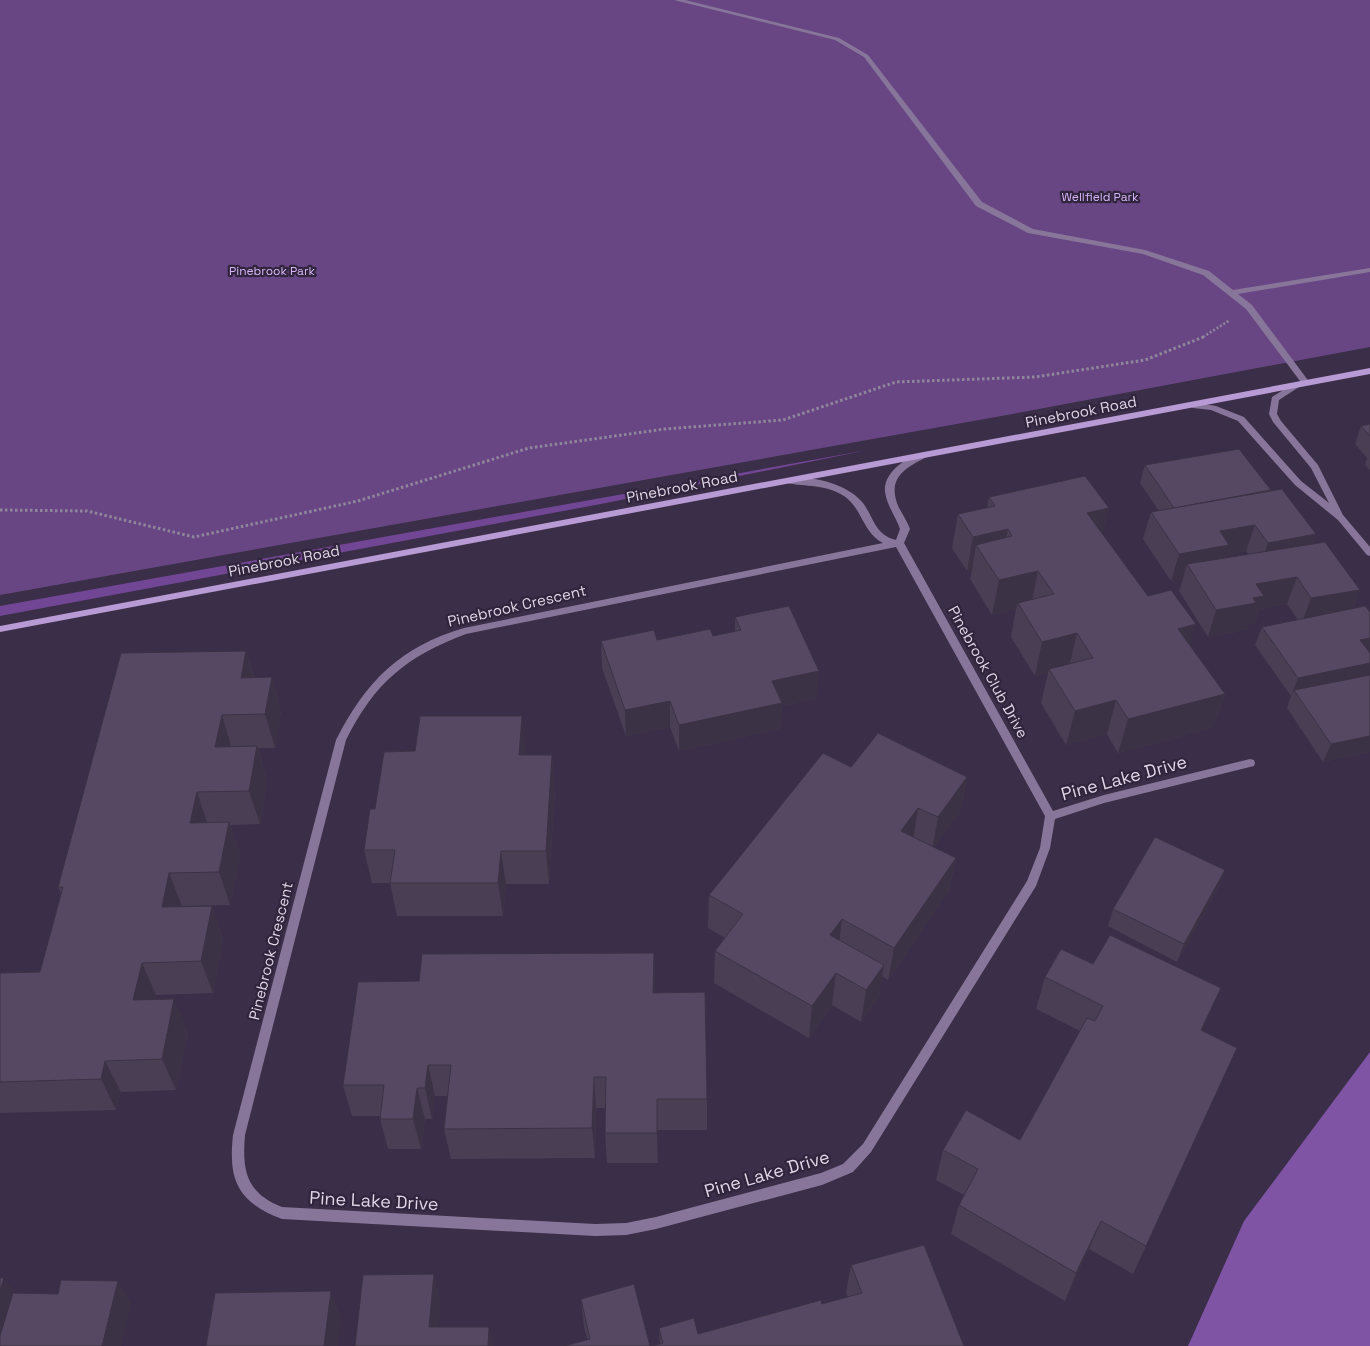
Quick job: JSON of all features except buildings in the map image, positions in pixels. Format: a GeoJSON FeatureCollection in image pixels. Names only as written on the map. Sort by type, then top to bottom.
{"type":"FeatureCollection","features":[{"type":"Feature","properties":{"kind":"street"},"geometry":{"type":"LineString","coordinates":[[677,0],[837,39],[866,56],[979,204],[1031,231],[1144,252],[1206,274],[1248,307],[1306,383]]}},
{"type":"Feature","properties":{"kind":"street"},"geometry":{"type":"LineString","coordinates":[[1231,293],[1370,270]]}},
{"type":"Feature","properties":{"kind":"street","name":"Pinebrook Road"},"geometry":{"type":"LineString","coordinates":[[0,629],[1370,372]]}},
{"type":"Feature","properties":{"kind":"street"},"geometry":{"type":"LineString","coordinates":[[1296,386],[1275,399],[1273,414],[1277,422],[1315,466],[1341,518]]}},
{"type":"Feature","properties":{"kind":"street"},"geometry":{"type":"LineString","coordinates":[[1193,405],[1213,408],[1241,419],[1298,483],[1341,518],[1370,553]]}},
{"type":"Feature","properties":{"kind":"street"},"geometry":{"type":"LineString","coordinates":[[790,481],[816,482],[841,490],[860,506],[872,531],[882,539],[899,543],[905,529],[891,500],[890,482],[904,466],[924,455]]}},
{"type":"Feature","properties":{"kind":"street","name":"Pinebrook Club Drive"},"geometry":{"type":"LineString","coordinates":[[899,543],[1050,816]]}},
{"type":"Feature","properties":{"kind":"street","name":"Pinebrook Crescent"},"geometry":{"type":"LineString","coordinates":[[243,1185],[237,1160],[239,1135],[341,740],[353,714],[379,680],[393,667],[417,651],[440,639],[464,630],[899,543]]}},
{"type":"Feature","properties":{"kind":"street","name":"Pine Lake Drive"},"geometry":{"type":"LineString","coordinates":[[243,1185],[260,1204],[282,1213],[595,1230],[626,1229],[656,1223],[822,1179],[848,1168],[866,1148],[1032,883],[1045,848],[1050,816],[1104,799],[1250,763]]}},
{"type":"Feature","properties":{"kind":"path"},"geometry":{"type":"LineString","coordinates":[[0,510],[88,511],[194,537],[358,501],[529,448],[665,429],[783,420],[896,382],[1036,377],[1145,360],[1211,334],[1248,307]]}},
{"type":"Feature","properties":{"kind":"green space","name":"Pinebrook Park"},"geometry":{"type":"Polygon","coordinates":[[[0,0],[1370,0],[1370,347],[1007,415],[0,595],[0,0]]]}},
{"type":"Feature","properties":{"kind":"shaded area"},"geometry":{"type":"Polygon","coordinates":[[[868,450],[601,504],[0,616],[0,606],[868,450]]]}},
{"type":"Feature","properties":{"kind":"shaded area"},"geometry":{"type":"Polygon","coordinates":[[[1370,1052],[1370,1346],[1188,1346],[1244,1221],[1370,1052]]]}},
{"type":"Feature","properties":{"kind":"park label","name":"Wellfield Park"},"geometry":{"type":"Point","coordinates":[1100,197]}}]}
